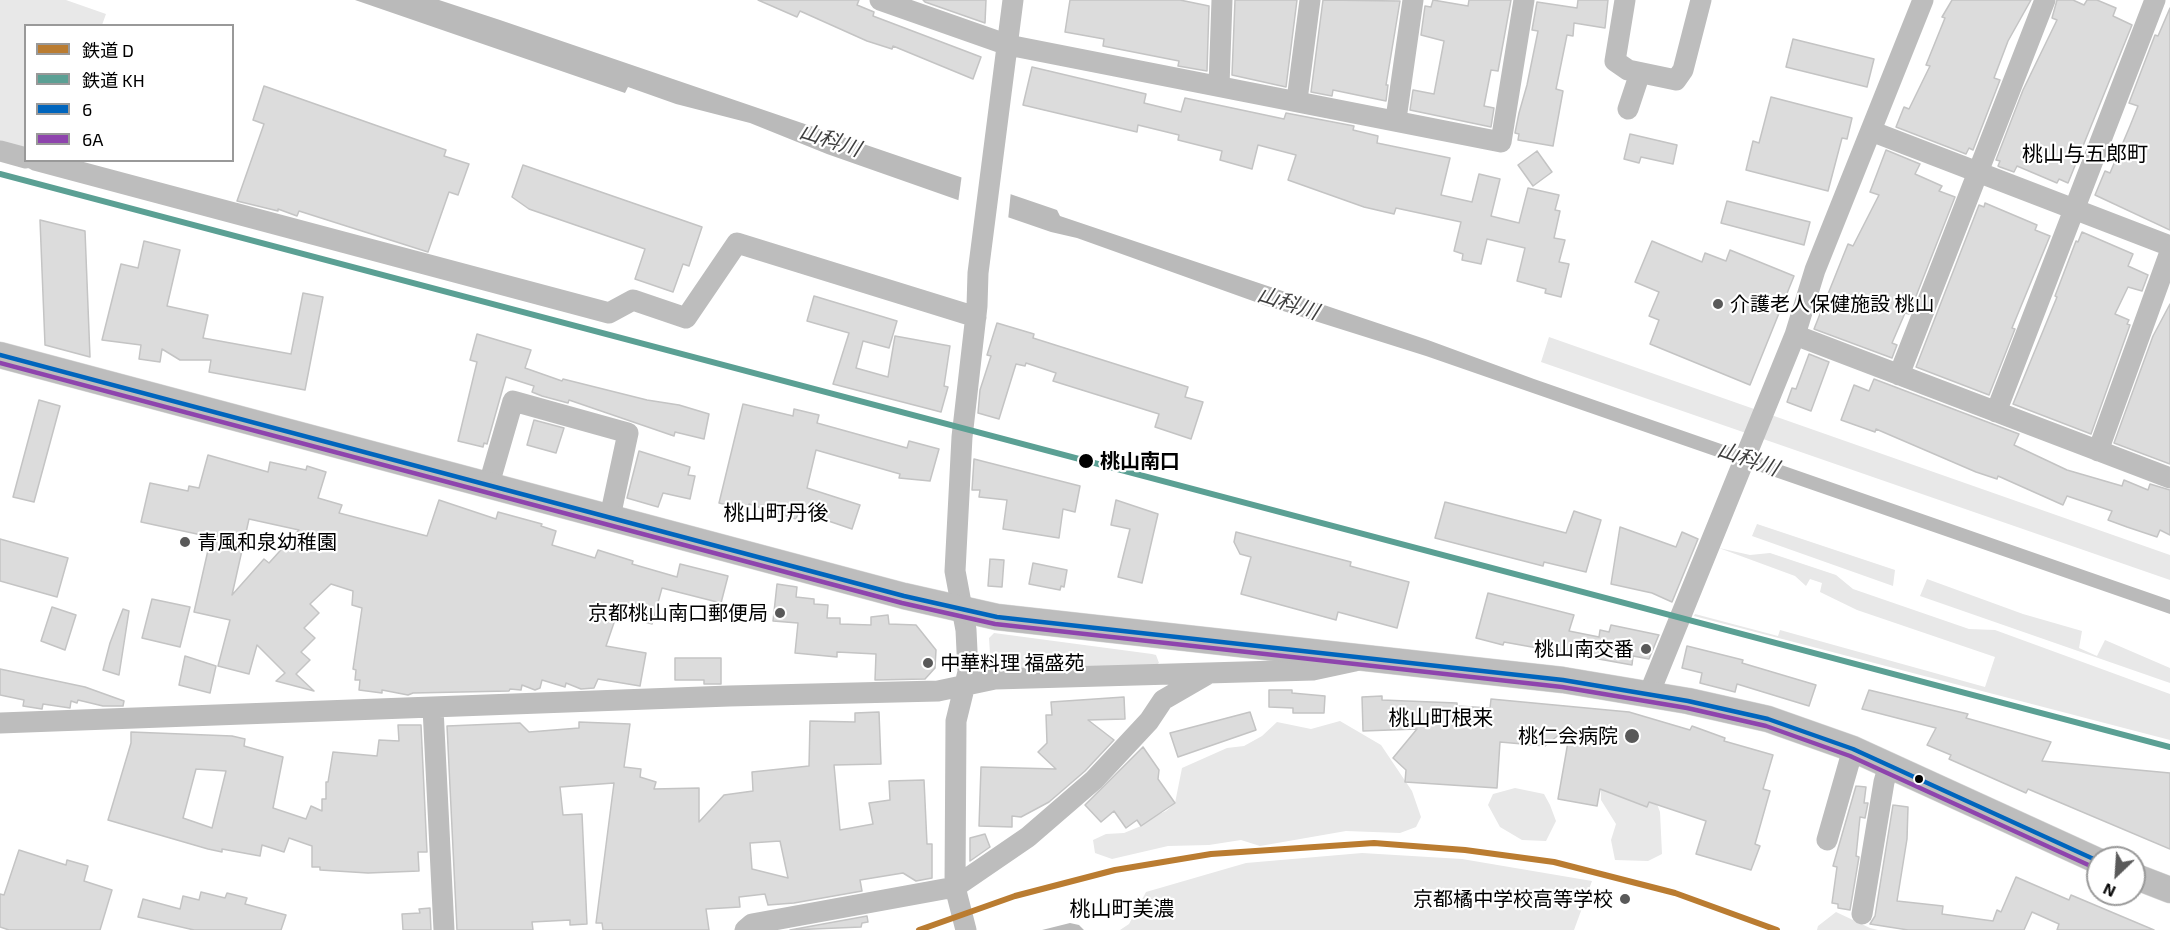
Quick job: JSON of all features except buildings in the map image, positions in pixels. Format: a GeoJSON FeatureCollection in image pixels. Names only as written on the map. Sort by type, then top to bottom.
{"type":"FeatureCollection","features":[{"type":"Feature","properties":{"kind":"main road"},"geometry":{"type":"LineString","coordinates":[[0,355],[962,610],[997,617],[1563,680],[1648,694],[1768,719],[1853,749],[2086,855]]}},
{"type":"Feature","properties":{"kind":"main road"},"geometry":{"type":"LineString","coordinates":[[2146,881],[2170,890]]}},
{"type":"Feature","properties":{"kind":"street"},"geometry":{"type":"LineString","coordinates":[[880,0],[1008,45],[1396,119],[1501,142],[1524,0]]}},
{"type":"Feature","properties":{"kind":"street"},"geometry":{"type":"LineString","coordinates":[[966,930],[956,887],[956,721],[968,672],[962,610],[955,571],[962,437],[976,317],[978,273],[1013,0]]}},
{"type":"Feature","properties":{"kind":"street"},"geometry":{"type":"LineString","coordinates":[[1219,86],[1222,0]]}},
{"type":"Feature","properties":{"kind":"street"},"geometry":{"type":"LineString","coordinates":[[1297,100],[1310,0]]}},
{"type":"Feature","properties":{"kind":"street"},"geometry":{"type":"LineString","coordinates":[[1396,119],[1413,0]]}},
{"type":"Feature","properties":{"kind":"street"},"geometry":{"type":"LineString","coordinates":[[1625,0],[1615,61],[1628,70],[1676,80],[1683,70],[1701,0]]}},
{"type":"Feature","properties":{"kind":"street"},"geometry":{"type":"LineString","coordinates":[[1648,694],[1795,335],[1815,270],[1923,0]]}},
{"type":"Feature","properties":{"kind":"street"},"geometry":{"type":"LineString","coordinates":[[1899,375],[2045,0]]}},
{"type":"Feature","properties":{"kind":"street"},"geometry":{"type":"LineString","coordinates":[[1996,412],[2157,2]]}},
{"type":"Feature","properties":{"kind":"street"},"geometry":{"type":"LineString","coordinates":[[1628,109],[1640,73]]}},
{"type":"Feature","properties":{"kind":"street"},"geometry":{"type":"LineString","coordinates":[[1871,131],[2170,246]]}},
{"type":"Feature","properties":{"kind":"street"},"geometry":{"type":"LineString","coordinates":[[0,151],[24,157]]}},
{"type":"Feature","properties":{"kind":"street"},"geometry":{"type":"LineString","coordinates":[[43,162],[609,313],[633,300],[686,318],[737,243],[976,317]]}},
{"type":"Feature","properties":{"kind":"street"},"geometry":{"type":"LineString","coordinates":[[2097,451],[2170,252]]}},
{"type":"Feature","properties":{"kind":"street"},"geometry":{"type":"LineString","coordinates":[[1795,335],[2170,478]]}},
{"type":"Feature","properties":{"kind":"street"},"geometry":{"type":"LineString","coordinates":[[489,484],[513,401],[628,433],[610,517]]}},
{"type":"Feature","properties":{"kind":"street"},"geometry":{"type":"LineString","coordinates":[[0,723],[729,696],[938,691],[995,680],[1313,670],[1368,658]]}},
{"type":"Feature","properties":{"kind":"street"},"geometry":{"type":"LineString","coordinates":[[745,930],[752,924],[956,887],[1028,837],[1094,780],[1149,721],[1163,700],[1211,673]]}},
{"type":"Feature","properties":{"kind":"street"},"geometry":{"type":"LineString","coordinates":[[433,708],[444,930]]}},
{"type":"Feature","properties":{"kind":"street"},"geometry":{"type":"LineString","coordinates":[[1827,840],[1853,749]]}},
{"type":"Feature","properties":{"kind":"street"},"geometry":{"type":"LineString","coordinates":[[1862,914],[1889,765]]}},
{"type":"Feature","properties":{"kind":"shaded area"},"geometry":{"type":"Polygon","coordinates":[[[0,0],[66,0],[106,14],[102,24],[24,24],[24,150],[0,143],[0,0]]]}},
{"type":"Feature","properties":{"kind":"shaded area"},"geometry":{"type":"Polygon","coordinates":[[[1549,337],[2170,555],[2170,580],[1541,362],[1549,337]]]}},
{"type":"Feature","properties":{"kind":"shaded area"},"geometry":{"type":"Polygon","coordinates":[[[1757,524],[1895,570],[1893,586],[1752,536],[1757,524]]]}},
{"type":"Feature","properties":{"kind":"shaded area"},"geometry":{"type":"Polygon","coordinates":[[[1719,548],[1750,555],[1770,553],[1836,575],[1853,589],[1969,629],[1995,630],[2170,694],[2170,740],[1694,616],[1695,614],[1778,636],[1780,630],[1985,687],[1995,657],[1857,610],[1820,592],[1822,583],[1810,579],[1806,586],[1795,576],[1719,548]]]}},
{"type":"Feature","properties":{"kind":"shaded area"},"geometry":{"type":"Polygon","coordinates":[[[1927,579],[2023,614],[2082,631],[2079,648],[2097,656],[2105,640],[2170,668],[2170,683],[1920,596],[1927,579]]]}},
{"type":"Feature","properties":{"kind":"shaded area"},"geometry":{"type":"Polygon","coordinates":[[[994,633],[1152,654],[1156,655],[1159,663],[1153,667],[991,670],[989,638],[994,633]]]}},
{"type":"Feature","properties":{"kind":"shaded area"},"geometry":{"type":"Polygon","coordinates":[[[1340,721],[1381,745],[1412,791],[1421,817],[1416,827],[1400,833],[1346,831],[1260,846],[1241,840],[1209,845],[1168,846],[1112,859],[1095,853],[1093,840],[1106,834],[1124,833],[1141,826],[1148,819],[1166,811],[1175,803],[1182,768],[1227,748],[1244,746],[1262,736],[1277,722],[1311,729],[1340,721]]]}},
{"type":"Feature","properties":{"kind":"shaded area"},"geometry":{"type":"Polygon","coordinates":[[[1601,781],[1657,804],[1660,812],[1662,854],[1648,861],[1615,860],[1611,840],[1616,824],[1601,800],[1601,781]]]}},
{"type":"Feature","properties":{"kind":"shaded area"},"geometry":{"type":"Polygon","coordinates":[[[1515,788],[1544,794],[1556,821],[1546,841],[1522,840],[1500,827],[1488,805],[1493,794],[1515,788]]]}},
{"type":"Feature","properties":{"kind":"shaded area"},"geometry":{"type":"Polygon","coordinates":[[[1362,853],[1462,859],[1592,881],[1574,930],[1120,930],[1129,924],[1146,892],[1246,863],[1362,853]]]}},
{"type":"Feature","properties":{"kind":"shaded area"},"geometry":{"type":"Polygon","coordinates":[[[1836,912],[1878,930],[1817,930],[1818,926],[1836,912]]]}},
{"type":"Feature","properties":{"kind":"water","name":"山科川"},"geometry":{"type":"Polygon","coordinates":[[[355,0],[439,0],[500,20],[1057,210],[1060,216],[1428,340],[2170,600],[2170,614],[1426,356],[1264,305],[1077,238],[1051,232],[955,199],[827,154],[750,123],[676,104],[628,87],[625,93],[355,0]]]}},
{"type":"Feature","properties":{"kind":"water"},"geometry":{"type":"Polygon","coordinates":[[[1070,923],[1079,925],[1084,930],[1042,930],[1070,923]]]}},
{"type":"Feature","properties":{"kind":"pier"},"geometry":{"type":"Polygon","coordinates":[[[962,174],[1011,191],[1008,220],[958,203],[962,174]]]}},
{"type":"Feature","properties":{"kind":"rail line","name":"KH"},"geometry":{"type":"LineString","coordinates":[[0,174],[2170,747]]}},
{"type":"Feature","properties":{"kind":"rail line","name":"D"},"geometry":{"type":"LineString","coordinates":[[919,930],[1015,896],[1115,870],[1211,854],[1374,843],[1465,850],[1554,862],[1675,893],[1777,930]]}},
{"type":"Feature","properties":{"kind":"transit line","name":"6"},"geometry":{"type":"LineString","coordinates":[[0,355],[904,596],[997,617],[1563,680],[1688,701],[1768,719],[1853,749],[2086,856]]}},
{"type":"Feature","properties":{"kind":"transit line","name":"6A"},"geometry":{"type":"LineString","coordinates":[[0,363],[902,603],[995,624],[1562,687],[1687,708],[1766,726],[1850,756],[2086,864]]}},
{"type":"Feature","properties":{"kind":"place","name":"介護老人保健施設 桃山"},"geometry":{"type":"Point","coordinates":[1718,304]}},
{"type":"Feature","properties":{"kind":"place","name":"桃山南口"},"geometry":{"type":"Point","coordinates":[1086,461]}},
{"type":"Feature","properties":{"kind":"place","name":"青風和泉幼稚園"},"geometry":{"type":"Point","coordinates":[185,542]}},
{"type":"Feature","properties":{"kind":"place","name":"京都桃山南口郵便局"},"geometry":{"type":"Point","coordinates":[780,613]}},
{"type":"Feature","properties":{"kind":"place","name":"桃山南交番"},"geometry":{"type":"Point","coordinates":[1646,649]}},
{"type":"Feature","properties":{"kind":"place","name":"中華料理 福盛苑"},"geometry":{"type":"Point","coordinates":[928,663]}},
{"type":"Feature","properties":{"kind":"place","name":"桃仁会病院"},"geometry":{"type":"Point","coordinates":[1632,736]}},
{"type":"Feature","properties":{"kind":"place","name":"京都橘中学校高等学校"},"geometry":{"type":"Point","coordinates":[1625,899]}},
{"type":"Feature","properties":{"kind":"district","name":"桃山与五郎町"},"geometry":{"type":"Point","coordinates":[2085,154]}},
{"type":"Feature","properties":{"kind":"district","name":"桃山町丹後"},"geometry":{"type":"Point","coordinates":[776,513]}},
{"type":"Feature","properties":{"kind":"district","name":"桃山町根来"},"geometry":{"type":"Point","coordinates":[1441,718]}},
{"type":"Feature","properties":{"kind":"district","name":"桃山町美濃"},"geometry":{"type":"Point","coordinates":[1122,909]}}]}
